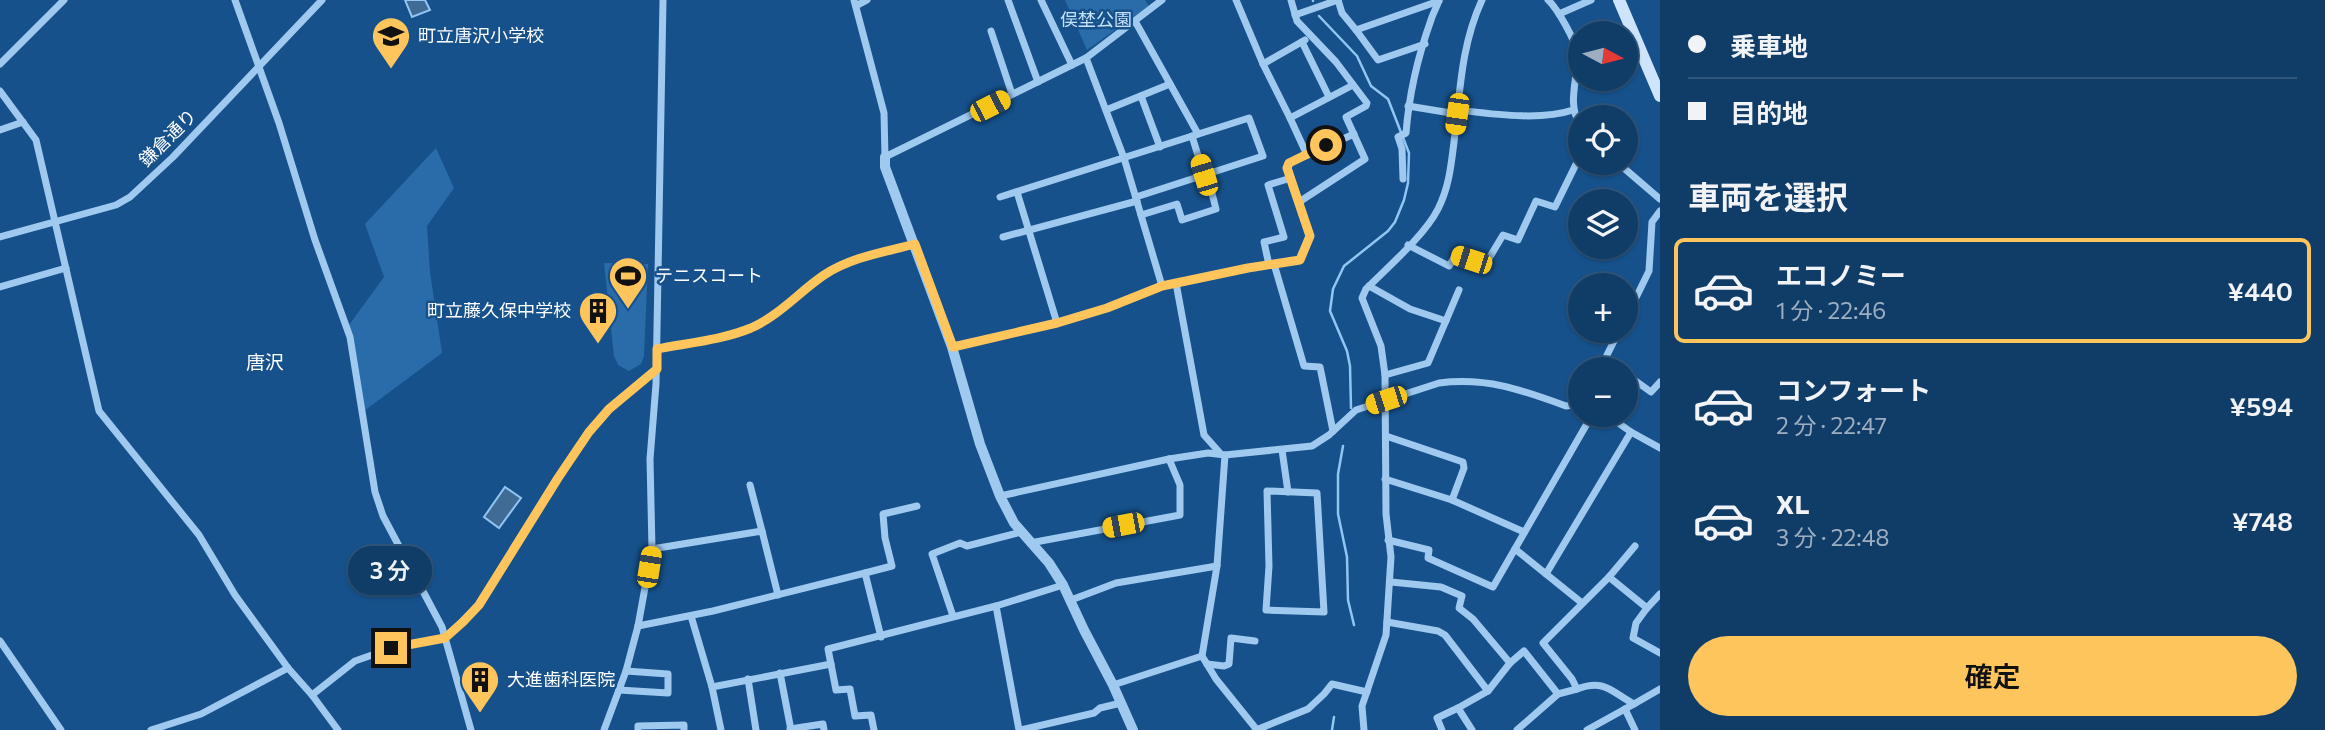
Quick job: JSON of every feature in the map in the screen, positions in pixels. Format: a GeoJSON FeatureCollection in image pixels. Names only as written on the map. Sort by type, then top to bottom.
{"type":"FeatureCollection","features":[{"type":"Feature","properties":{"kind":"main road"},"geometry":{"type":"LineString","coordinates":[[1619,0],[1660,96]]}},
{"type":"Feature","properties":{"kind":"street"},"geometry":{"type":"LineString","coordinates":[[0,64],[64,0]]}},
{"type":"Feature","properties":{"kind":"street"},"geometry":{"type":"LineString","coordinates":[[235,0],[259,65],[315,240],[351,337],[376,492],[383,516],[426,595],[445,638],[471,730]]}},
{"type":"Feature","properties":{"kind":"street","name":"鎌倉通り"},"geometry":{"type":"LineString","coordinates":[[0,237],[116,205],[130,197],[173,157],[322,0]]}},
{"type":"Feature","properties":{"kind":"street"},"geometry":{"type":"LineString","coordinates":[[604,730],[626,671],[638,626],[652,549],[650,459],[657,369],[663,0]]}},
{"type":"Feature","properties":{"kind":"street"},"geometry":{"type":"LineString","coordinates":[[867,0],[855,3],[884,113],[886,167],[953,347],[980,444],[1000,496],[1021,532],[1049,563],[1063,585],[1133,730]]}},
{"type":"Feature","properties":{"kind":"street"},"geometry":{"type":"LineString","coordinates":[[1009,0],[1038,82]]}},
{"type":"Feature","properties":{"kind":"street"},"geometry":{"type":"LineString","coordinates":[[1041,0],[1072,65]]}},
{"type":"Feature","properties":{"kind":"street"},"geometry":{"type":"LineString","coordinates":[[884,157],[1086,58],[1162,0]]}},
{"type":"Feature","properties":{"kind":"street"},"geometry":{"type":"LineString","coordinates":[[1236,0],[1263,64],[1307,155]]}},
{"type":"Feature","properties":{"kind":"street"},"geometry":{"type":"LineString","coordinates":[[1291,0],[1297,21],[1312,35],[1367,103],[1346,117],[1365,159],[1299,202]]}},
{"type":"Feature","properties":{"kind":"street"},"geometry":{"type":"LineString","coordinates":[[1295,15],[1338,0],[1342,13],[1378,60],[1424,44]]}},
{"type":"Feature","properties":{"kind":"street"},"geometry":{"type":"LineString","coordinates":[[1356,30],[1439,0]]}},
{"type":"Feature","properties":{"kind":"street"},"geometry":{"type":"LineString","coordinates":[[1403,179],[1402,149],[1398,137],[1402,135],[1424,44],[1439,0]]}},
{"type":"Feature","properties":{"kind":"street"},"geometry":{"type":"LineString","coordinates":[[1364,730],[1362,716],[1367,692],[1384,643],[1391,557],[1385,479],[1385,375],[1381,346],[1362,298],[1369,286],[1436,213],[1448,186],[1464,52],[1482,0]]}},
{"type":"Feature","properties":{"kind":"street"},"geometry":{"type":"LineString","coordinates":[[1548,0],[1559,15],[1577,51],[1573,105]]}},
{"type":"Feature","properties":{"kind":"street"},"geometry":{"type":"LineString","coordinates":[[1559,15],[1591,0]]}},
{"type":"Feature","properties":{"kind":"street"},"geometry":{"type":"LineString","coordinates":[[1135,21],[1195,135],[1216,209],[1182,220],[1177,204],[1141,215]]}},
{"type":"Feature","properties":{"kind":"street"},"geometry":{"type":"LineString","coordinates":[[990,31],[1012,94]]}},
{"type":"Feature","properties":{"kind":"street"},"geometry":{"type":"LineString","coordinates":[[1263,64],[1312,35]]}},
{"type":"Feature","properties":{"kind":"street"},"geometry":{"type":"LineString","coordinates":[[1302,42],[1329,97]]}},
{"type":"Feature","properties":{"kind":"street"},"geometry":{"type":"LineString","coordinates":[[1086,58],[1124,158],[1162,286]]}},
{"type":"Feature","properties":{"kind":"street"},"geometry":{"type":"LineString","coordinates":[[1106,110],[1170,85]]}},
{"type":"Feature","properties":{"kind":"street"},"geometry":{"type":"LineString","coordinates":[[1290,118],[1353,85]]}},
{"type":"Feature","properties":{"kind":"street"},"geometry":{"type":"LineString","coordinates":[[0,91],[36,140],[99,411],[199,536],[235,595],[288,668],[338,730]]}},
{"type":"Feature","properties":{"kind":"street"},"geometry":{"type":"LineString","coordinates":[[1141,96],[1160,147]]}},
{"type":"Feature","properties":{"kind":"street"},"geometry":{"type":"LineString","coordinates":[[1408,106],[1497,114],[1555,116],[1568,112]]}},
{"type":"Feature","properties":{"kind":"street"},"geometry":{"type":"LineString","coordinates":[[1000,197],[1249,118],[1263,156],[1137,199],[1003,237]]}},
{"type":"Feature","properties":{"kind":"street"},"geometry":{"type":"LineString","coordinates":[[0,131],[23,122]]}},
{"type":"Feature","properties":{"kind":"street"},"geometry":{"type":"LineString","coordinates":[[953,347],[1057,323],[1107,308],[1162,286],[1300,260],[1310,236],[1287,168],[1289,163],[1354,134]]}},
{"type":"Feature","properties":{"kind":"street"},"geometry":{"type":"LineString","coordinates":[[1408,246],[1449,266],[1456,255],[1485,265],[1503,235],[1518,240],[1536,201],[1555,207],[1571,175]]}},
{"type":"Feature","properties":{"kind":"street"},"geometry":{"type":"LineString","coordinates":[[1632,175],[1660,199]]}},
{"type":"Feature","properties":{"kind":"street"},"geometry":{"type":"LineString","coordinates":[[1291,178],[1268,186],[1284,237],[1264,242],[1304,366],[1320,367],[1333,431]]}},
{"type":"Feature","properties":{"kind":"street"},"geometry":{"type":"LineString","coordinates":[[1017,192],[1057,323]]}},
{"type":"Feature","properties":{"kind":"street"},"geometry":{"type":"LineString","coordinates":[[1638,293],[1649,271],[1652,222],[1660,211]]}},
{"type":"Feature","properties":{"kind":"street"},"geometry":{"type":"LineString","coordinates":[[657,349],[752,327],[773,316],[822,276],[839,266],[915,244]]}},
{"type":"Feature","properties":{"kind":"street"},"geometry":{"type":"LineString","coordinates":[[0,287],[66,268]]}},
{"type":"Feature","properties":{"kind":"street"},"geometry":{"type":"LineString","coordinates":[[1176,283],[1205,435],[1223,454],[1217,566],[1202,656],[1256,730],[1308,709],[1332,684],[1367,692]]}},
{"type":"Feature","properties":{"kind":"street"},"geometry":{"type":"LineString","coordinates":[[1369,286],[1410,309],[1446,321]]}},
{"type":"Feature","properties":{"kind":"street"},"geometry":{"type":"LineString","coordinates":[[1385,375],[1429,363],[1459,290]]}},
{"type":"Feature","properties":{"kind":"street"},"geometry":{"type":"LineString","coordinates":[[312,695],[355,661],[391,648],[445,638],[479,605],[589,432],[609,409],[657,369]]}},
{"type":"Feature","properties":{"kind":"street"},"geometry":{"type":"LineString","coordinates":[[1000,496],[1169,459],[1312,446],[1356,410],[1424,387],[1453,382],[1498,383],[1568,406]]}},
{"type":"Feature","properties":{"kind":"street"},"geometry":{"type":"LineString","coordinates":[[1638,383],[1651,392],[1660,382]]}},
{"type":"Feature","properties":{"kind":"street"},"geometry":{"type":"LineString","coordinates":[[1388,540],[1429,550],[1428,558],[1493,587],[1585,427]]}},
{"type":"Feature","properties":{"kind":"street"},"geometry":{"type":"LineString","coordinates":[[1624,427],[1660,448]]}},
{"type":"Feature","properties":{"kind":"street"},"geometry":{"type":"LineString","coordinates":[[1546,574],[1631,432]]}},
{"type":"Feature","properties":{"kind":"street"},"geometry":{"type":"LineString","coordinates":[[1387,436],[1463,463],[1464,468],[1452,500]]}},
{"type":"Feature","properties":{"kind":"street"},"geometry":{"type":"LineString","coordinates":[[1282,450],[1288,492]]}},
{"type":"Feature","properties":{"kind":"street"},"geometry":{"type":"LineString","coordinates":[[1030,543],[1180,514],[1180,485],[1169,459]]}},
{"type":"Feature","properties":{"kind":"street"},"geometry":{"type":"LineString","coordinates":[[1385,479],[1452,500],[1524,532]]}},
{"type":"Feature","properties":{"kind":"street"},"geometry":{"type":"LineString","coordinates":[[750,485],[778,595]]}},
{"type":"Feature","properties":{"kind":"street"},"geometry":{"type":"LineString","coordinates":[[1267,491],[1288,492],[1317,493],[1324,612],[1266,610],[1269,566],[1267,491]]}},
{"type":"Feature","properties":{"kind":"street"},"geometry":{"type":"LineString","coordinates":[[638,626],[691,616],[892,566],[885,538],[883,514],[917,506]]}},
{"type":"Feature","properties":{"kind":"street"},"geometry":{"type":"LineString","coordinates":[[652,549],[762,531]]}},
{"type":"Feature","properties":{"kind":"street"},"geometry":{"type":"LineString","coordinates":[[953,616],[932,554],[960,543],[967,546],[1021,532]]}},
{"type":"Feature","properties":{"kind":"street"},"geometry":{"type":"LineString","coordinates":[[1577,689],[1544,643],[1609,577],[1635,546]]}},
{"type":"Feature","properties":{"kind":"street"},"geometry":{"type":"LineString","coordinates":[[1515,549],[1582,603]]}},
{"type":"Feature","properties":{"kind":"street"},"geometry":{"type":"LineString","coordinates":[[1071,600],[1115,583],[1217,566]]}},
{"type":"Feature","properties":{"kind":"street"},"geometry":{"type":"LineString","coordinates":[[865,573],[881,637]]}},
{"type":"Feature","properties":{"kind":"street"},"geometry":{"type":"LineString","coordinates":[[1609,577],[1647,608]]}},
{"type":"Feature","properties":{"kind":"street"},"geometry":{"type":"LineString","coordinates":[[1391,582],[1441,587],[1462,596],[1459,608],[1473,618],[1510,663]]}},
{"type":"Feature","properties":{"kind":"street"},"geometry":{"type":"LineString","coordinates":[[874,730],[871,715],[855,716],[850,689],[836,690],[828,649],[996,606],[1063,585]]}},
{"type":"Feature","properties":{"kind":"street"},"geometry":{"type":"LineString","coordinates":[[1660,594],[1636,623],[1633,638],[1660,653]]}},
{"type":"Feature","properties":{"kind":"street"},"geometry":{"type":"LineString","coordinates":[[996,606],[1020,730],[1094,713],[1100,708],[1121,703]]}},
{"type":"Feature","properties":{"kind":"street"},"geometry":{"type":"LineString","coordinates":[[691,616],[712,687],[721,730]]}},
{"type":"Feature","properties":{"kind":"street"},"geometry":{"type":"LineString","coordinates":[[1387,622],[1438,631],[1444,635],[1488,691]]}},
{"type":"Feature","properties":{"kind":"street"},"geometry":{"type":"LineString","coordinates":[[1207,664],[1229,664],[1231,638],[1255,641]]}},
{"type":"Feature","properties":{"kind":"street"},"geometry":{"type":"LineString","coordinates":[[0,641],[61,730]]}},
{"type":"Feature","properties":{"kind":"street"},"geometry":{"type":"LineString","coordinates":[[1442,730],[1437,718],[1488,691],[1524,650],[1558,695]]}},
{"type":"Feature","properties":{"kind":"street"},"geometry":{"type":"LineString","coordinates":[[1113,685],[1202,656]]}},
{"type":"Feature","properties":{"kind":"street"},"geometry":{"type":"LineString","coordinates":[[712,687],[831,664]]}},
{"type":"Feature","properties":{"kind":"street"},"geometry":{"type":"LineString","coordinates":[[151,730],[201,714],[288,668]]}},
{"type":"Feature","properties":{"kind":"street"},"geometry":{"type":"LineString","coordinates":[[619,690],[668,693],[668,674],[626,671]]}},
{"type":"Feature","properties":{"kind":"street"},"geometry":{"type":"LineString","coordinates":[[780,673],[790,729],[823,724],[824,730]]}},
{"type":"Feature","properties":{"kind":"street"},"geometry":{"type":"LineString","coordinates":[[748,679],[756,730]]}},
{"type":"Feature","properties":{"kind":"street"},"geometry":{"type":"LineString","coordinates":[[1517,730],[1558,695],[1598,684],[1634,704]]}},
{"type":"Feature","properties":{"kind":"street"},"geometry":{"type":"LineString","coordinates":[[1587,730],[1660,689]]}},
{"type":"Feature","properties":{"kind":"street"},"geometry":{"type":"LineString","coordinates":[[1458,708],[1472,730]]}},
{"type":"Feature","properties":{"kind":"street"},"geometry":{"type":"LineString","coordinates":[[1625,709],[1635,730]]}},
{"type":"Feature","properties":{"kind":"street"},"geometry":{"type":"LineString","coordinates":[[1604,720],[1609,730]]}},
{"type":"Feature","properties":{"kind":"street"},"geometry":{"type":"LineString","coordinates":[[638,730],[638,726],[684,725],[684,730]]}},
{"type":"Feature","properties":{"kind":"green space","name":"俣埜公園"},"geometry":{"type":"Polygon","coordinates":[[[1065,0],[1145,0],[1149,6],[1087,50],[1065,0]]]}},
{"type":"Feature","properties":{"kind":"green space"},"geometry":{"type":"Polygon","coordinates":[[[436,148],[454,188],[427,226],[430,272],[442,353],[364,411],[349,325],[384,277],[365,224],[436,148]]]}},
{"type":"Feature","properties":{"kind":"green space","name":"テニスコート"},"geometry":{"type":"Polygon","coordinates":[[[604,263],[648,264],[644,356],[641,364],[629,371],[618,365],[614,356],[604,263]]]}},
{"type":"Feature","properties":{"kind":"shaded area"},"geometry":{"type":"Polygon","coordinates":[[[405,0],[425,0],[430,10],[412,17],[405,0]]]}},
{"type":"Feature","properties":{"kind":"shaded area"},"geometry":{"type":"Polygon","coordinates":[[[505,487],[521,498],[499,528],[484,517],[505,487]]]}},
{"type":"Feature","properties":{"kind":"waterway"},"geometry":{"type":"LineString","coordinates":[[1319,16],[1357,56],[1371,86],[1388,99],[1409,153],[1408,183],[1395,222],[1388,231],[1344,266],[1333,289],[1330,311],[1347,351],[1351,408]]}},
{"type":"Feature","properties":{"kind":"waterway"},"geometry":{"type":"LineString","coordinates":[[1343,446],[1338,474],[1338,514],[1347,557],[1348,600],[1354,625]]}},
{"type":"Feature","properties":{"kind":"waterway"},"geometry":{"type":"LineString","coordinates":[[1332,730],[1334,717]]}},
{"type":"Feature","properties":{"kind":"place","name":"町立唐沢小学校"},"geometry":{"type":"Point","coordinates":[391,70]}},
{"type":"Feature","properties":{"kind":"place","name":"テニスコート"},"geometry":{"type":"Point","coordinates":[628,310]}},
{"type":"Feature","properties":{"kind":"place","name":"町立藤久保中学校"},"geometry":{"type":"Point","coordinates":[598,345]}},
{"type":"Feature","properties":{"kind":"place","name":"大進歯科医院"},"geometry":{"type":"Point","coordinates":[480,714]}},
{"type":"Feature","properties":{"kind":"district","name":"唐沢"},"geometry":{"type":"Point","coordinates":[265,362]}},
{"type":"Feature","properties":{"kind":"route"},"geometry":{"type":"LineString","coordinates":[[391,648],[445,638],[479,605],[589,432],[609,409],[657,369],[657,349],[752,327],[773,316],[822,276],[839,266],[915,244],[953,347],[1057,323],[1107,308],[1162,286],[1300,260],[1310,236],[1287,168],[1289,163],[1326,145]]}}]}
